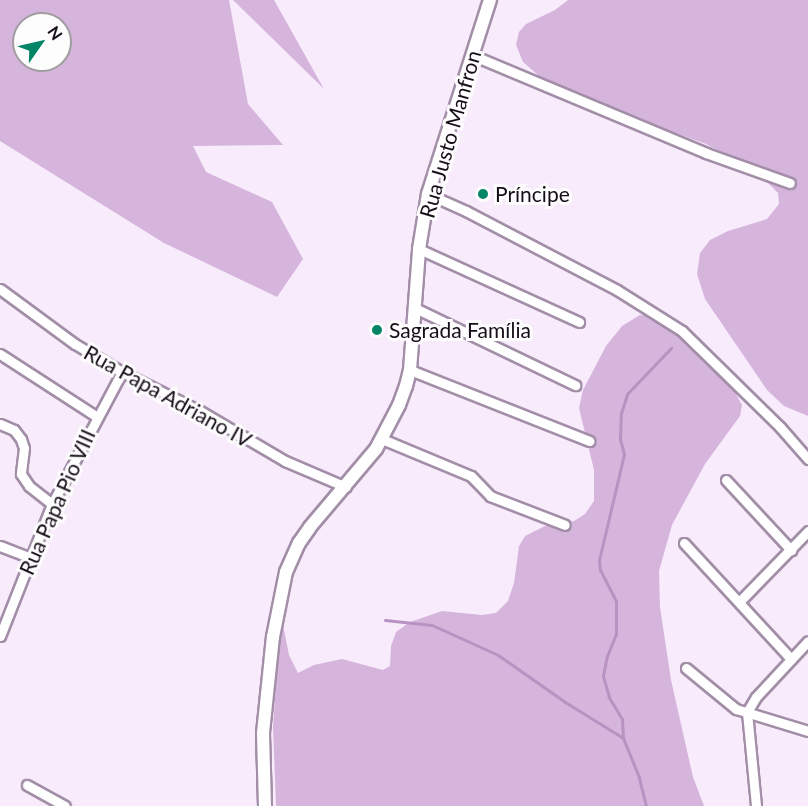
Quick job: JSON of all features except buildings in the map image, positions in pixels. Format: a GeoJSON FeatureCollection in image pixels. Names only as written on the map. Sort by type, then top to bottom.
{"type":"FeatureCollection","features":[{"type":"Feature","properties":{"kind":"main road","name":"Rua Justo Manfron"},"geometry":{"type":"LineString","coordinates":[[265,806],[263,733],[273,637],[286,572],[299,543],[310,526],[346,487],[382,438],[399,405],[410,370],[419,249],[428,194],[490,0]]}},
{"type":"Feature","properties":{"kind":"street"},"geometry":{"type":"LineString","coordinates":[[472,55],[706,153],[790,183]]}},
{"type":"Feature","properties":{"kind":"street"},"geometry":{"type":"LineString","coordinates":[[428,194],[466,211],[617,290],[682,331],[772,419],[808,459]]}},
{"type":"Feature","properties":{"kind":"street"},"geometry":{"type":"LineString","coordinates":[[419,249],[579,322]]}},
{"type":"Feature","properties":{"kind":"street","name":"Rua Papa Adriano IV"},"geometry":{"type":"LineString","coordinates":[[0,289],[75,344],[122,372],[200,411],[285,461],[346,487]]}},
{"type":"Feature","properties":{"kind":"street"},"geometry":{"type":"LineString","coordinates":[[415,308],[575,385]]}},
{"type":"Feature","properties":{"kind":"street"},"geometry":{"type":"LineString","coordinates":[[0,354],[96,416]]}},
{"type":"Feature","properties":{"kind":"street"},"geometry":{"type":"LineString","coordinates":[[410,370],[589,441]]}},
{"type":"Feature","properties":{"kind":"street","name":"Rua Papa Pio VIII"},"geometry":{"type":"LineString","coordinates":[[0,636],[52,504],[96,416],[122,372]]}},
{"type":"Feature","properties":{"kind":"street"},"geometry":{"type":"LineString","coordinates":[[0,424],[14,430],[21,439],[24,448],[21,474],[28,486],[52,504]]}},
{"type":"Feature","properties":{"kind":"street"},"geometry":{"type":"LineString","coordinates":[[382,438],[471,476],[490,496],[565,525]]}},
{"type":"Feature","properties":{"kind":"street"},"geometry":{"type":"LineString","coordinates":[[726,480],[791,549]]}},
{"type":"Feature","properties":{"kind":"street"},"geometry":{"type":"LineString","coordinates":[[739,602],[808,531]]}},
{"type":"Feature","properties":{"kind":"street"},"geometry":{"type":"LineString","coordinates":[[684,543],[791,659]]}},
{"type":"Feature","properties":{"kind":"street"},"geometry":{"type":"LineString","coordinates":[[0,546],[31,558]]}},
{"type":"Feature","properties":{"kind":"street"},"geometry":{"type":"LineString","coordinates":[[756,806],[747,712],[756,697],[808,641]]}},
{"type":"Feature","properties":{"kind":"street"},"geometry":{"type":"LineString","coordinates":[[686,668],[730,705],[808,731]]}},
{"type":"Feature","properties":{"kind":"street"},"geometry":{"type":"LineString","coordinates":[[27,785],[65,806]]}},
{"type":"Feature","properties":{"kind":"shaded area"},"geometry":{"type":"Polygon","coordinates":[[[0,0],[229,0],[248,104],[283,145],[193,146],[206,172],[272,202],[303,259],[277,297],[164,243],[0,141],[0,0]]]}},
{"type":"Feature","properties":{"kind":"shaded area"},"geometry":{"type":"Polygon","coordinates":[[[233,0],[274,0],[324,89],[233,0]]]}},
{"type":"Feature","properties":{"kind":"shaded area"},"geometry":{"type":"Polygon","coordinates":[[[568,0],[808,0],[808,416],[784,406],[767,390],[705,299],[697,274],[700,253],[710,240],[728,231],[767,219],[779,204],[778,193],[759,174],[706,144],[566,93],[523,62],[516,45],[519,32],[526,24],[555,10],[568,0]]]}},
{"type":"Feature","properties":{"kind":"shaded area"},"geometry":{"type":"Polygon","coordinates":[[[640,315],[652,316],[678,333],[731,385],[742,405],[740,416],[705,464],[672,525],[659,571],[660,607],[671,680],[693,777],[704,806],[276,806],[273,727],[278,655],[283,625],[289,655],[298,673],[314,665],[342,659],[383,670],[390,666],[391,646],[396,632],[410,622],[442,611],[482,615],[496,613],[508,601],[514,583],[519,546],[525,536],[545,526],[574,521],[585,514],[594,501],[594,470],[579,408],[583,390],[606,346],[622,326],[640,315]]]}},
{"type":"Feature","properties":{"kind":"waterway"},"geometry":{"type":"LineString","coordinates":[[646,806],[639,777],[623,738],[622,719],[609,697],[603,676],[607,656],[616,634],[616,601],[600,570],[599,560],[624,454],[620,439],[621,413],[627,394],[671,348]]}},
{"type":"Feature","properties":{"kind":"waterway"},"geometry":{"type":"LineString","coordinates":[[385,620],[432,625],[498,655],[565,702],[623,738]]}},
{"type":"Feature","properties":{"kind":"place","name":"Príncipe"},"geometry":{"type":"Point","coordinates":[483,194]}},
{"type":"Feature","properties":{"kind":"place","name":"Sagrada Família"},"geometry":{"type":"Point","coordinates":[377,330]}}]}
